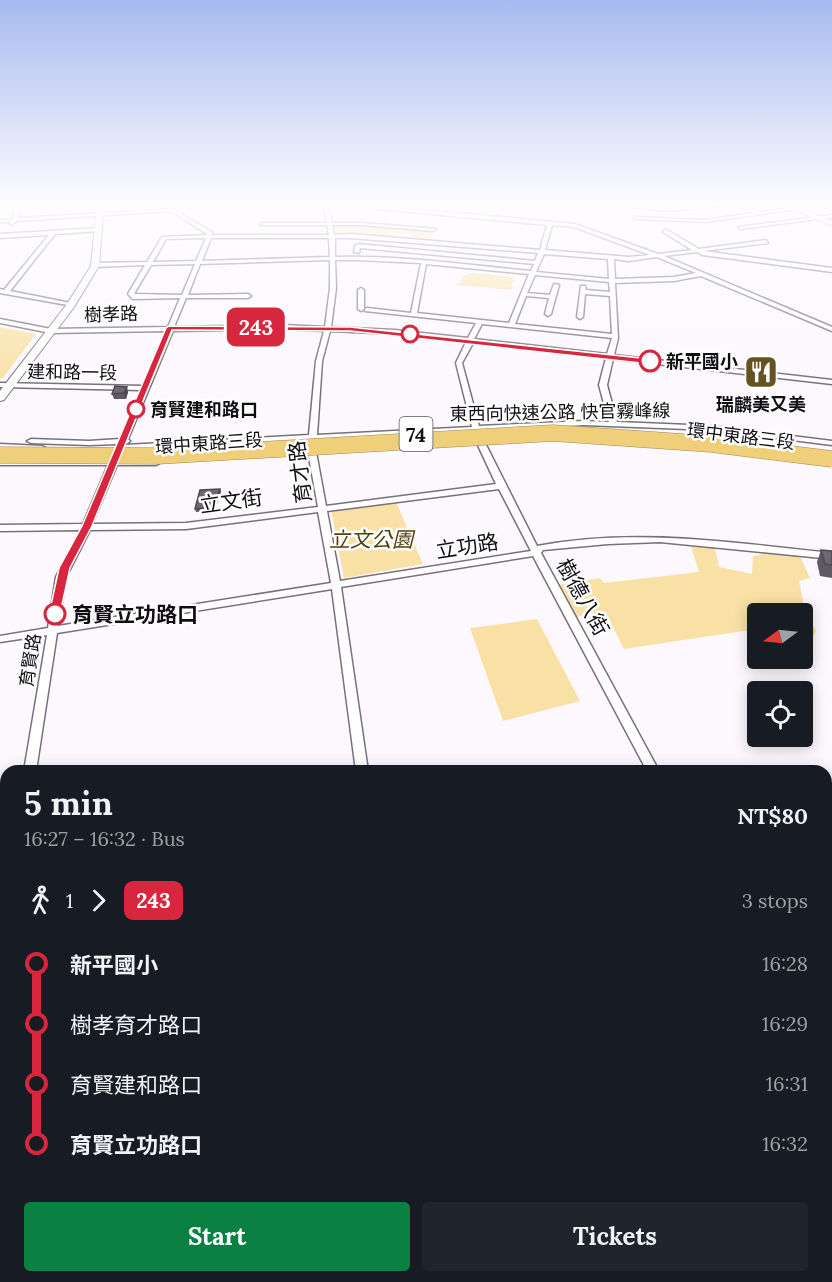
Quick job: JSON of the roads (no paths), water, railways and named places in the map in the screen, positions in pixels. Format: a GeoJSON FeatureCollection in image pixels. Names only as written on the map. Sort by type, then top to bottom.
{"type":"FeatureCollection","features":[{"type":"Feature","properties":{"kind":"highway","name":"東西向快速公路 快官霧峰線"},"geometry":{"type":"LineString","coordinates":[[242,447],[520,429],[641,427],[832,445]]}},
{"type":"Feature","properties":{"kind":"highway","name":"東西向快速公路 快官霧峰線"},"geometry":{"type":"LineString","coordinates":[[242,447],[553,434],[711,444],[832,460]]}},
{"type":"Feature","properties":{"kind":"highway"},"geometry":{"type":"LineString","coordinates":[[0,444],[242,447]]}},
{"type":"Feature","properties":{"kind":"highway"},"geometry":{"type":"LineString","coordinates":[[0,460],[149,461],[182,459],[242,447]]}},
{"type":"Feature","properties":{"kind":"street"},"geometry":{"type":"LineString","coordinates":[[3,291],[26,265]]}},
{"type":"Feature","properties":{"kind":"street"},"geometry":{"type":"LineString","coordinates":[[0,398],[5,386],[72,304],[95,265],[100,265]]}},
{"type":"Feature","properties":{"kind":"street"},"geometry":{"type":"LineString","coordinates":[[148,265],[131,294],[133,297],[248,296]]}},
{"type":"Feature","properties":{"kind":"street","name":"育賢路"},"geometry":{"type":"LineString","coordinates":[[31,765],[51,632],[62,577],[87,526],[197,265]]}},
{"type":"Feature","properties":{"kind":"street","name":"育才路"},"geometry":{"type":"LineString","coordinates":[[332,265],[332,297],[328,328],[318,361],[312,452],[336,585],[361,765]]}},
{"type":"Feature","properties":{"kind":"street"},"geometry":{"type":"LineString","coordinates":[[414,315],[423,265]]}},
{"type":"Feature","properties":{"kind":"street"},"geometry":{"type":"LineString","coordinates":[[451,265],[614,281],[674,279],[702,274]]}},
{"type":"Feature","properties":{"kind":"street"},"geometry":{"type":"LineString","coordinates":[[511,325],[535,265]]}},
{"type":"Feature","properties":{"kind":"street"},"geometry":{"type":"LineString","coordinates":[[612,265],[615,336],[603,385],[613,423]]}},
{"type":"Feature","properties":{"kind":"street"},"geometry":{"type":"LineString","coordinates":[[680,265],[832,329]]}},
{"type":"Feature","properties":{"kind":"street"},"geometry":{"type":"LineString","coordinates":[[796,265],[832,270]]}},
{"type":"Feature","properties":{"kind":"street"},"geometry":{"type":"LineString","coordinates":[[614,281],[619,273]]}},
{"type":"Feature","properties":{"kind":"street"},"geometry":{"type":"LineString","coordinates":[[548,314],[556,285]]}},
{"type":"Feature","properties":{"kind":"street"},"geometry":{"type":"LineString","coordinates":[[580,317],[583,289],[614,294]]}},
{"type":"Feature","properties":{"kind":"street"},"geometry":{"type":"LineString","coordinates":[[361,290],[364,310],[615,336]]}},
{"type":"Feature","properties":{"kind":"street"},"geometry":{"type":"LineString","coordinates":[[3,291],[72,304]]}},
{"type":"Feature","properties":{"kind":"street"},"geometry":{"type":"LineString","coordinates":[[523,294],[553,297]]}},
{"type":"Feature","properties":{"kind":"street","name":"樹孝路"},"geometry":{"type":"LineString","coordinates":[[0,321],[51,331],[328,328],[395,332],[832,382]]}},
{"type":"Feature","properties":{"kind":"street"},"geometry":{"type":"LineString","coordinates":[[476,428],[459,363],[480,322]]}},
{"type":"Feature","properties":{"kind":"street","name":"建和路一段"},"geometry":{"type":"LineString","coordinates":[[5,386],[144,388]]}},
{"type":"Feature","properties":{"kind":"street","name":"環中東路三段"},"geometry":{"type":"LineString","coordinates":[[0,444],[121,445],[613,423],[713,428],[832,445]]}},
{"type":"Feature","properties":{"kind":"street","name":"環中東路三段"},"geometry":{"type":"LineString","coordinates":[[0,460],[114,462],[233,459],[503,440],[643,442],[832,460]]}},
{"type":"Feature","properties":{"kind":"street","name":"樹德八街"},"geometry":{"type":"LineString","coordinates":[[480,441],[536,553],[614,693],[650,765]]}},
{"type":"Feature","properties":{"kind":"street","name":"立文街"},"geometry":{"type":"LineString","coordinates":[[0,528],[186,526],[501,486]]}},
{"type":"Feature","properties":{"kind":"street","name":"立功路"},"geometry":{"type":"LineString","coordinates":[[0,639],[536,553],[540,548],[618,540],[676,540],[832,556]]}},
{"type":"Feature","properties":{"kind":"place","name":"新平國小"},"geometry":{"type":"Point","coordinates":[650,361]}},
{"type":"Feature","properties":{"kind":"place","name":"瑞麟美又美"},"geometry":{"type":"Point","coordinates":[761,372]}},
{"type":"Feature","properties":{"kind":"place","name":"育賢建和路口"},"geometry":{"type":"Point","coordinates":[136,409]}},
{"type":"Feature","properties":{"kind":"place","name":"育賢立功路口"},"geometry":{"type":"Point","coordinates":[55,614]}},
{"type":"Feature","properties":{"kind":"park label","name":"立文公園"},"geometry":{"type":"Point","coordinates":[371,539]}}]}
